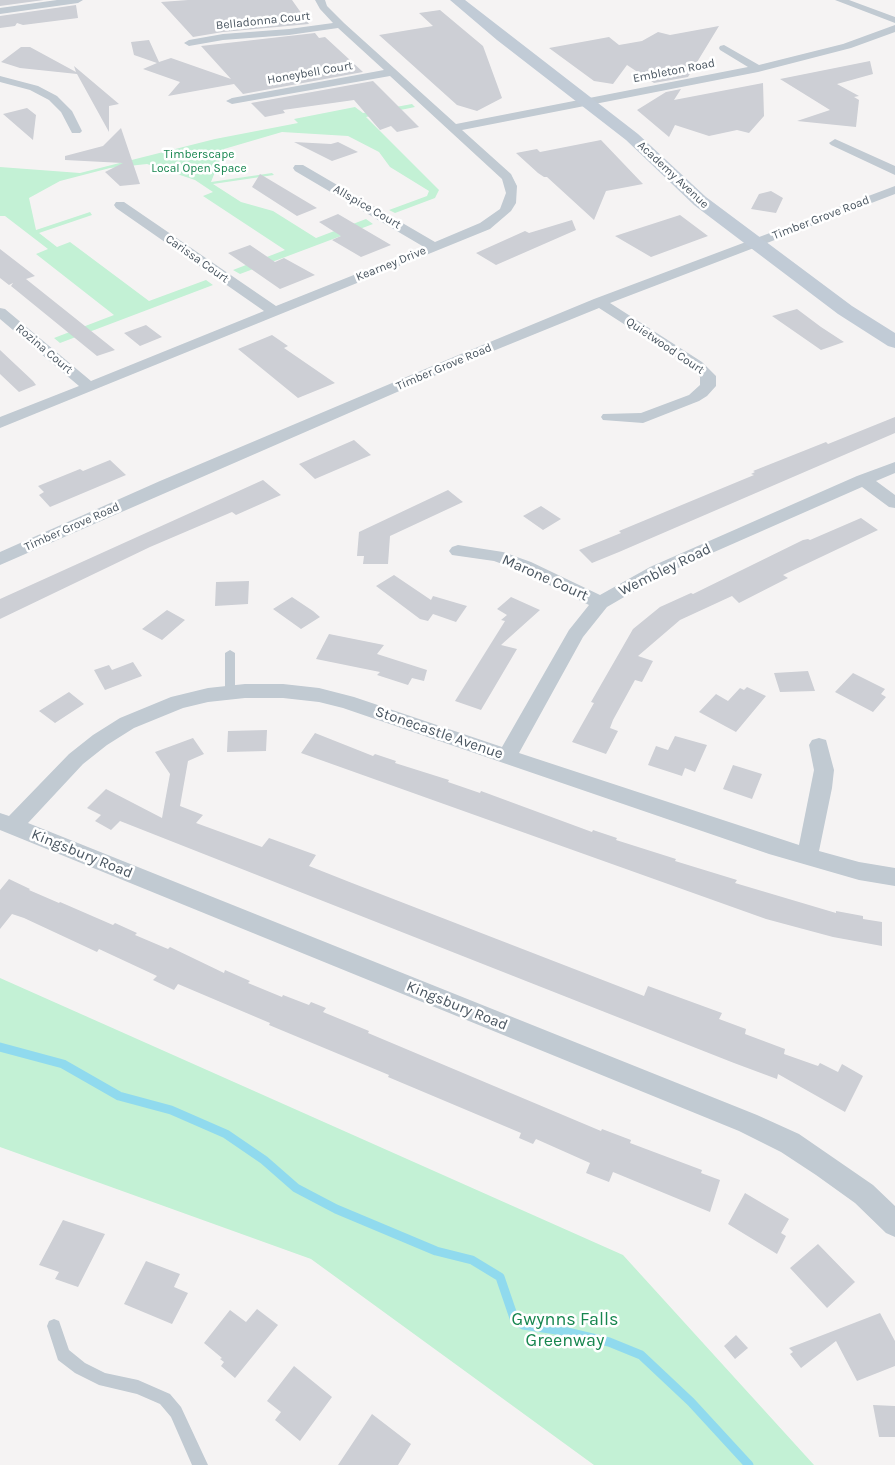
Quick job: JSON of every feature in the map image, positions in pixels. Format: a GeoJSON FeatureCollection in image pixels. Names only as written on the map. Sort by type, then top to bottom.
{"type":"FeatureCollection","features":[{"type":"Feature","properties":{"kind":"street"},"geometry":{"type":"LineString","coordinates":[[0,11],[78,0]]}},
{"type":"Feature","properties":{"kind":"street","name":"Kearney Drive"},"geometry":{"type":"LineString","coordinates":[[0,423],[485,226],[497,218],[510,202],[511,186],[507,177],[340,24],[320,0]]}},
{"type":"Feature","properties":{"kind":"street","name":"Academy Avenue"},"geometry":{"type":"LineString","coordinates":[[457,0],[632,137],[700,201],[845,310],[895,342]]}},
{"type":"Feature","properties":{"kind":"street"},"geometry":{"type":"LineString","coordinates":[[840,0],[895,20]]}},
{"type":"Feature","properties":{"kind":"street","name":"Belladonna Court"},"geometry":{"type":"LineString","coordinates":[[189,43],[223,37],[289,32],[340,24]]}},
{"type":"Feature","properties":{"kind":"street","name":"Embleton Road"},"geometry":{"type":"LineString","coordinates":[[454,128],[758,69],[824,53],[869,39],[895,28]]}},
{"type":"Feature","properties":{"kind":"street"},"geometry":{"type":"LineString","coordinates":[[724,48],[758,69]]}},
{"type":"Feature","properties":{"kind":"street","name":"Honeybell Court"},"geometry":{"type":"LineString","coordinates":[[232,101],[393,72]]}},
{"type":"Feature","properties":{"kind":"street"},"geometry":{"type":"LineString","coordinates":[[0,79],[34,88],[53,98],[66,111],[76,131]]}},
{"type":"Feature","properties":{"kind":"street"},"geometry":{"type":"LineString","coordinates":[[835,142],[895,171]]}},
{"type":"Feature","properties":{"kind":"street","name":"Allspice Court"},"geometry":{"type":"LineString","coordinates":[[299,168],[434,247]]}},
{"type":"Feature","properties":{"kind":"street","name":"Timber Grove Road"},"geometry":{"type":"LineString","coordinates":[[0,559],[175,481],[599,302],[895,190]]}},
{"type":"Feature","properties":{"kind":"street","name":"Carissa Court"},"geometry":{"type":"LineString","coordinates":[[120,206],[274,312]]}},
{"type":"Feature","properties":{"kind":"street","name":"Quietwood Court"},"geometry":{"type":"LineString","coordinates":[[599,302],[697,365],[708,376],[708,386],[694,398],[643,418],[610,417]]}},
{"type":"Feature","properties":{"kind":"street","name":"Rozina Court"},"geometry":{"type":"LineString","coordinates":[[0,312],[89,387]]}},
{"type":"Feature","properties":{"kind":"street","name":"Wembley Road"},"geometry":{"type":"LineString","coordinates":[[507,756],[576,634],[601,603],[656,571],[895,467]]}},
{"type":"Feature","properties":{"kind":"street"},"geometry":{"type":"LineString","coordinates":[[863,480],[895,504]]}},
{"type":"Feature","properties":{"kind":"street","name":"Marone Court"},"geometry":{"type":"LineString","coordinates":[[458,551],[497,556],[525,566],[601,603]]}},
{"type":"Feature","properties":{"kind":"street","name":"Stonecastle Avenue"},"geometry":{"type":"LineString","coordinates":[[6,824],[76,759],[100,740],[127,723],[178,702],[208,694],[283,691],[319,695],[347,702],[769,846],[859,871],[895,877]]}},
{"type":"Feature","properties":{"kind":"street"},"geometry":{"type":"LineString","coordinates":[[808,856],[824,770],[819,745]]}},
{"type":"Feature","properties":{"kind":"street","name":"Kingsbury Road"},"geometry":{"type":"LineString","coordinates":[[6,824],[748,1123],[790,1143],[825,1166],[864,1194],[895,1224]]}},
{"type":"Feature","properties":{"kind":"lane"},"geometry":{"type":"LineString","coordinates":[[230,653],[230,693]]}},
{"type":"Feature","properties":{"kind":"lane"},"geometry":{"type":"LineString","coordinates":[[54,1326],[63,1355],[80,1368],[104,1380],[138,1387],[165,1399],[176,1412],[200,1465]]}},
{"type":"Feature","properties":{"kind":"green space","name":"Timberscape Local Open Space"},"geometry":{"type":"Polygon","coordinates":[[[412,104],[415,107],[366,117],[439,190],[435,198],[395,213],[389,210],[427,196],[429,191],[390,167],[379,152],[348,136],[282,132],[224,149],[211,182],[272,173],[274,175],[213,184],[241,202],[273,211],[316,238],[366,219],[373,224],[240,274],[233,270],[285,250],[203,196],[213,192],[195,180],[147,164],[110,168],[60,181],[29,198],[36,230],[90,212],[92,215],[39,233],[57,247],[70,242],[149,301],[206,280],[213,285],[60,343],[54,338],[114,315],[36,254],[48,249],[5,216],[0,216],[0,167],[80,173],[215,139],[298,123],[294,119],[355,107],[363,113],[412,104]]]}},
{"type":"Feature","properties":{"kind":"green space","name":"Gwynns Falls Greenway"},"geometry":{"type":"Polygon","coordinates":[[[0,978],[623,1255],[814,1465],[594,1465],[311,1259],[0,1147],[0,978]]]}},
{"type":"Feature","properties":{"kind":"building"},"geometry":{"type":"Polygon","coordinates":[[[0,0],[44,0],[0,6],[0,0]]]}},
{"type":"Feature","properties":{"kind":"building"},"geometry":{"type":"Polygon","coordinates":[[[188,0],[292,0],[309,24],[223,32],[193,37],[161,2],[188,0]]]}},
{"type":"Feature","properties":{"kind":"building"},"geometry":{"type":"Polygon","coordinates":[[[76,5],[78,18],[23,25],[17,23],[15,26],[0,28],[0,16],[76,5]]]}},
{"type":"Feature","properties":{"kind":"building"},"geometry":{"type":"Polygon","coordinates":[[[440,10],[483,46],[502,98],[477,111],[457,105],[379,35],[433,26],[419,13],[440,10]]]}},
{"type":"Feature","properties":{"kind":"building"},"geometry":{"type":"Polygon","coordinates":[[[719,26],[688,77],[654,83],[627,65],[613,84],[594,81],[549,48],[609,37],[619,45],[642,41],[658,32],[670,35],[719,26]]]}},
{"type":"Feature","properties":{"kind":"building"},"geometry":{"type":"Polygon","coordinates":[[[315,33],[319,38],[325,37],[363,72],[243,94],[234,84],[168,96],[180,82],[143,69],[157,63],[134,55],[131,42],[149,40],[159,62],[171,58],[231,79],[201,46],[315,33]]]}},
{"type":"Feature","properties":{"kind":"building"},"geometry":{"type":"Polygon","coordinates":[[[21,47],[30,47],[76,72],[74,66],[119,104],[109,106],[109,132],[77,74],[20,68],[1,62],[21,47]]]}},
{"type":"Feature","properties":{"kind":"building"},"geometry":{"type":"Polygon","coordinates":[[[870,61],[873,74],[837,84],[859,96],[854,97],[859,100],[856,127],[797,121],[830,110],[780,79],[870,61]]]}},
{"type":"Feature","properties":{"kind":"building"},"geometry":{"type":"Polygon","coordinates":[[[373,81],[419,127],[397,132],[391,126],[380,130],[354,100],[283,110],[285,113],[265,117],[251,103],[373,81]]]}},
{"type":"Feature","properties":{"kind":"building"},"geometry":{"type":"Polygon","coordinates":[[[763,83],[764,116],[749,133],[737,130],[709,136],[675,125],[669,137],[637,110],[666,92],[681,89],[674,100],[763,83]]]}},
{"type":"Feature","properties":{"kind":"building"},"geometry":{"type":"Polygon","coordinates":[[[27,108],[36,115],[33,140],[3,114],[27,108]]]}},
{"type":"Feature","properties":{"kind":"building"},"geometry":{"type":"Polygon","coordinates":[[[121,128],[140,184],[120,186],[105,172],[123,163],[65,160],[65,156],[103,146],[121,128]]]}},
{"type":"Feature","properties":{"kind":"building"},"geometry":{"type":"Polygon","coordinates":[[[601,140],[643,184],[606,191],[594,220],[547,177],[538,173],[516,153],[537,149],[540,152],[601,140]]]}},
{"type":"Feature","properties":{"kind":"building"},"geometry":{"type":"Polygon","coordinates":[[[294,142],[331,144],[338,142],[358,152],[332,161],[294,142]]]}},
{"type":"Feature","properties":{"kind":"building"},"geometry":{"type":"Polygon","coordinates":[[[260,174],[317,208],[297,216],[252,187],[260,174]]]}},
{"type":"Feature","properties":{"kind":"building"},"geometry":{"type":"Polygon","coordinates":[[[771,191],[783,198],[776,213],[751,209],[759,194],[771,191]]]}},
{"type":"Feature","properties":{"kind":"building"},"geometry":{"type":"Polygon","coordinates":[[[338,214],[391,245],[361,257],[332,240],[341,236],[319,222],[338,214]]]}},
{"type":"Feature","properties":{"kind":"building"},"geometry":{"type":"Polygon","coordinates":[[[680,215],[708,236],[651,257],[615,236],[680,215]]]}},
{"type":"Feature","properties":{"kind":"building"},"geometry":{"type":"Polygon","coordinates":[[[572,220],[576,230],[496,265],[476,253],[525,231],[529,233],[572,220]]]}},
{"type":"Feature","properties":{"kind":"building"},"geometry":{"type":"Polygon","coordinates":[[[250,245],[275,262],[284,258],[315,275],[280,289],[228,253],[250,245]]]}},
{"type":"Feature","properties":{"kind":"building"},"geometry":{"type":"Polygon","coordinates":[[[0,249],[35,276],[26,279],[115,350],[97,356],[11,286],[13,283],[9,285],[0,278],[0,249]]]}},
{"type":"Feature","properties":{"kind":"building"},"geometry":{"type":"Polygon","coordinates":[[[797,309],[844,342],[821,350],[772,316],[797,309]]]}},
{"type":"Feature","properties":{"kind":"building"},"geometry":{"type":"Polygon","coordinates":[[[146,325],[162,337],[140,346],[124,333],[146,325]]]}},
{"type":"Feature","properties":{"kind":"building"},"geometry":{"type":"Polygon","coordinates":[[[272,335],[288,346],[284,348],[335,383],[298,398],[238,349],[272,335]]]}},
{"type":"Feature","properties":{"kind":"building"},"geometry":{"type":"Polygon","coordinates":[[[0,350],[36,385],[19,392],[0,374],[0,350]]]}},
{"type":"Feature","properties":{"kind":"building"},"geometry":{"type":"Polygon","coordinates":[[[895,417],[895,433],[619,552],[592,563],[579,550],[621,533],[619,531],[754,475],[751,474],[755,472],[753,471],[895,417]]]}},
{"type":"Feature","properties":{"kind":"building"},"geometry":{"type":"Polygon","coordinates":[[[354,440],[371,455],[315,479],[299,464],[354,440]]]}},
{"type":"Feature","properties":{"kind":"building"},"geometry":{"type":"Polygon","coordinates":[[[110,460],[126,475],[50,507],[39,495],[44,492],[38,486],[80,469],[83,471],[110,460]]]}},
{"type":"Feature","properties":{"kind":"building"},"geometry":{"type":"Polygon","coordinates":[[[263,480],[281,495],[236,515],[232,512],[150,547],[0,619],[0,599],[263,480]]]}},
{"type":"Feature","properties":{"kind":"building"},"geometry":{"type":"Polygon","coordinates":[[[448,490],[463,502],[390,536],[388,564],[363,564],[364,556],[357,556],[359,532],[448,490]]]}},
{"type":"Feature","properties":{"kind":"building"},"geometry":{"type":"Polygon","coordinates":[[[541,506],[561,519],[543,530],[523,516],[541,506]]]}},
{"type":"Feature","properties":{"kind":"building"},"geometry":{"type":"Polygon","coordinates":[[[861,518],[878,530],[783,575],[788,578],[739,603],[732,596],[680,620],[638,656],[653,661],[642,682],[635,680],[613,720],[610,728],[618,731],[606,754],[572,742],[594,703],[591,702],[633,629],[660,607],[691,593],[693,594],[803,540],[810,540],[861,518]]]}},
{"type":"Feature","properties":{"kind":"building"},"geometry":{"type":"Polygon","coordinates":[[[394,575],[431,600],[433,596],[467,606],[456,622],[433,614],[428,621],[420,619],[376,586],[394,575]]]}},
{"type":"Feature","properties":{"kind":"building"},"geometry":{"type":"Polygon","coordinates":[[[249,581],[248,604],[215,606],[216,582],[249,581]]]}},
{"type":"Feature","properties":{"kind":"building"},"geometry":{"type":"Polygon","coordinates":[[[292,597],[320,617],[301,629],[273,609],[292,597]]]}},
{"type":"Feature","properties":{"kind":"building"},"geometry":{"type":"Polygon","coordinates":[[[511,597],[540,610],[501,645],[517,649],[481,710],[455,701],[505,621],[501,620],[507,615],[497,609],[511,597]]]}},
{"type":"Feature","properties":{"kind":"building"},"geometry":{"type":"Polygon","coordinates":[[[167,610],[185,620],[162,640],[142,629],[167,610]]]}},
{"type":"Feature","properties":{"kind":"building"},"geometry":{"type":"Polygon","coordinates":[[[329,634],[384,645],[377,654],[427,670],[424,681],[412,678],[408,685],[377,675],[380,672],[316,659],[329,634]]]}},
{"type":"Feature","properties":{"kind":"building"},"geometry":{"type":"Polygon","coordinates":[[[133,662],[142,676],[105,690],[94,670],[109,665],[112,670],[133,662]]]}},
{"type":"Feature","properties":{"kind":"building"},"geometry":{"type":"Polygon","coordinates":[[[808,671],[815,691],[780,692],[774,673],[808,671]]]}},
{"type":"Feature","properties":{"kind":"building"},"geometry":{"type":"Polygon","coordinates":[[[853,673],[885,689],[881,694],[886,697],[873,712],[835,692],[853,673]]]}},
{"type":"Feature","properties":{"kind":"building"},"geometry":{"type":"Polygon","coordinates":[[[747,687],[766,696],[736,732],[699,712],[716,694],[728,701],[740,688],[744,690],[747,687]]]}},
{"type":"Feature","properties":{"kind":"building"},"geometry":{"type":"Polygon","coordinates":[[[69,692],[84,704],[55,723],[39,711],[69,692]]]}},
{"type":"Feature","properties":{"kind":"building"},"geometry":{"type":"Polygon","coordinates":[[[267,730],[266,751],[227,752],[228,731],[267,730]]]}},
{"type":"Feature","properties":{"kind":"building"},"geometry":{"type":"Polygon","coordinates":[[[315,733],[373,756],[375,754],[396,761],[395,763],[449,780],[448,782],[480,793],[481,791],[592,832],[593,830],[617,838],[616,840],[676,859],[675,861],[737,880],[735,883],[836,913],[836,911],[863,916],[863,919],[882,922],[882,946],[833,937],[766,919],[301,753],[315,733]]]}},
{"type":"Feature","properties":{"kind":"building"},"geometry":{"type":"Polygon","coordinates":[[[675,736],[707,745],[695,772],[685,768],[682,776],[648,765],[656,746],[668,750],[675,736]]]}},
{"type":"Feature","properties":{"kind":"building"},"geometry":{"type":"Polygon","coordinates":[[[193,738],[204,754],[188,761],[180,806],[203,815],[196,823],[262,847],[269,838],[316,855],[309,866],[644,996],[648,986],[722,1013],[719,1019],[746,1029],[745,1034],[785,1049],[784,1054],[818,1066],[820,1063],[838,1072],[842,1064],[863,1076],[845,1112],[778,1074],[777,1079],[734,1063],[120,821],[111,830],[95,821],[101,815],[87,808],[106,789],[162,818],[170,774],[155,752],[193,738]]]}},
{"type":"Feature","properties":{"kind":"building"},"geometry":{"type":"Polygon","coordinates":[[[733,765],[762,774],[752,799],[723,789],[733,765]]]}},
{"type":"Feature","properties":{"kind":"building"},"geometry":{"type":"Polygon","coordinates":[[[9,879],[59,903],[113,925],[115,923],[137,933],[135,935],[168,949],[170,947],[224,973],[225,970],[250,981],[248,983],[282,997],[283,995],[309,1005],[311,1002],[326,1008],[323,1012],[369,1031],[368,1033],[601,1131],[602,1129],[631,1140],[630,1143],[702,1170],[701,1173],[720,1180],[710,1212],[613,1172],[609,1182],[586,1173],[590,1163],[536,1139],[533,1144],[519,1138],[521,1133],[388,1077],[389,1075],[269,1025],[270,1023],[178,984],[174,990],[153,980],[157,976],[99,949],[97,952],[24,918],[12,914],[0,929],[0,890],[9,879]]]}},
{"type":"Feature","properties":{"kind":"building"},"geometry":{"type":"Polygon","coordinates":[[[745,1193],[789,1219],[781,1233],[786,1236],[777,1254],[728,1224],[745,1193]]]}},
{"type":"Feature","properties":{"kind":"building"},"geometry":{"type":"Polygon","coordinates":[[[63,1220],[105,1234],[78,1287],[55,1279],[59,1272],[39,1265],[63,1220]]]}},
{"type":"Feature","properties":{"kind":"building"},"geometry":{"type":"Polygon","coordinates":[[[818,1244],[855,1282],[827,1308],[790,1268],[818,1244]]]}},
{"type":"Feature","properties":{"kind":"building"},"geometry":{"type":"Polygon","coordinates":[[[146,1261],[180,1274],[174,1287],[188,1293],[172,1324],[124,1304],[146,1261]]]}},
{"type":"Feature","properties":{"kind":"building"},"geometry":{"type":"Polygon","coordinates":[[[257,1309],[278,1325],[235,1378],[221,1366],[224,1362],[220,1359],[222,1358],[204,1343],[230,1310],[246,1322],[257,1309]]]}},
{"type":"Feature","properties":{"kind":"building"},"geometry":{"type":"Polygon","coordinates":[[[880,1313],[895,1341],[895,1366],[857,1381],[836,1341],[801,1368],[790,1354],[793,1352],[789,1348],[880,1313]]]}},
{"type":"Feature","properties":{"kind":"building"},"geometry":{"type":"Polygon","coordinates":[[[736,1335],[748,1348],[735,1359],[724,1346],[736,1335]]]}},
{"type":"Feature","properties":{"kind":"building"},"geometry":{"type":"Polygon","coordinates":[[[294,1366],[332,1397],[300,1441],[275,1420],[281,1412],[267,1401],[294,1366]]]}},
{"type":"Feature","properties":{"kind":"building"},"geometry":{"type":"Polygon","coordinates":[[[873,1405],[895,1406],[895,1437],[879,1437],[873,1405]]]}},
{"type":"Feature","properties":{"kind":"building"},"geometry":{"type":"Polygon","coordinates":[[[372,1414],[411,1444],[398,1465],[338,1465],[372,1414]]]}},
{"type":"Feature","properties":{"kind":"waterway"},"geometry":{"type":"LineString","coordinates":[[0,1047],[63,1064],[119,1096],[171,1110],[226,1134],[264,1160],[296,1188],[336,1209],[436,1251],[472,1260],[500,1277],[514,1318],[523,1325],[563,1331],[609,1342],[641,1355],[691,1402],[749,1465]]}}]}
